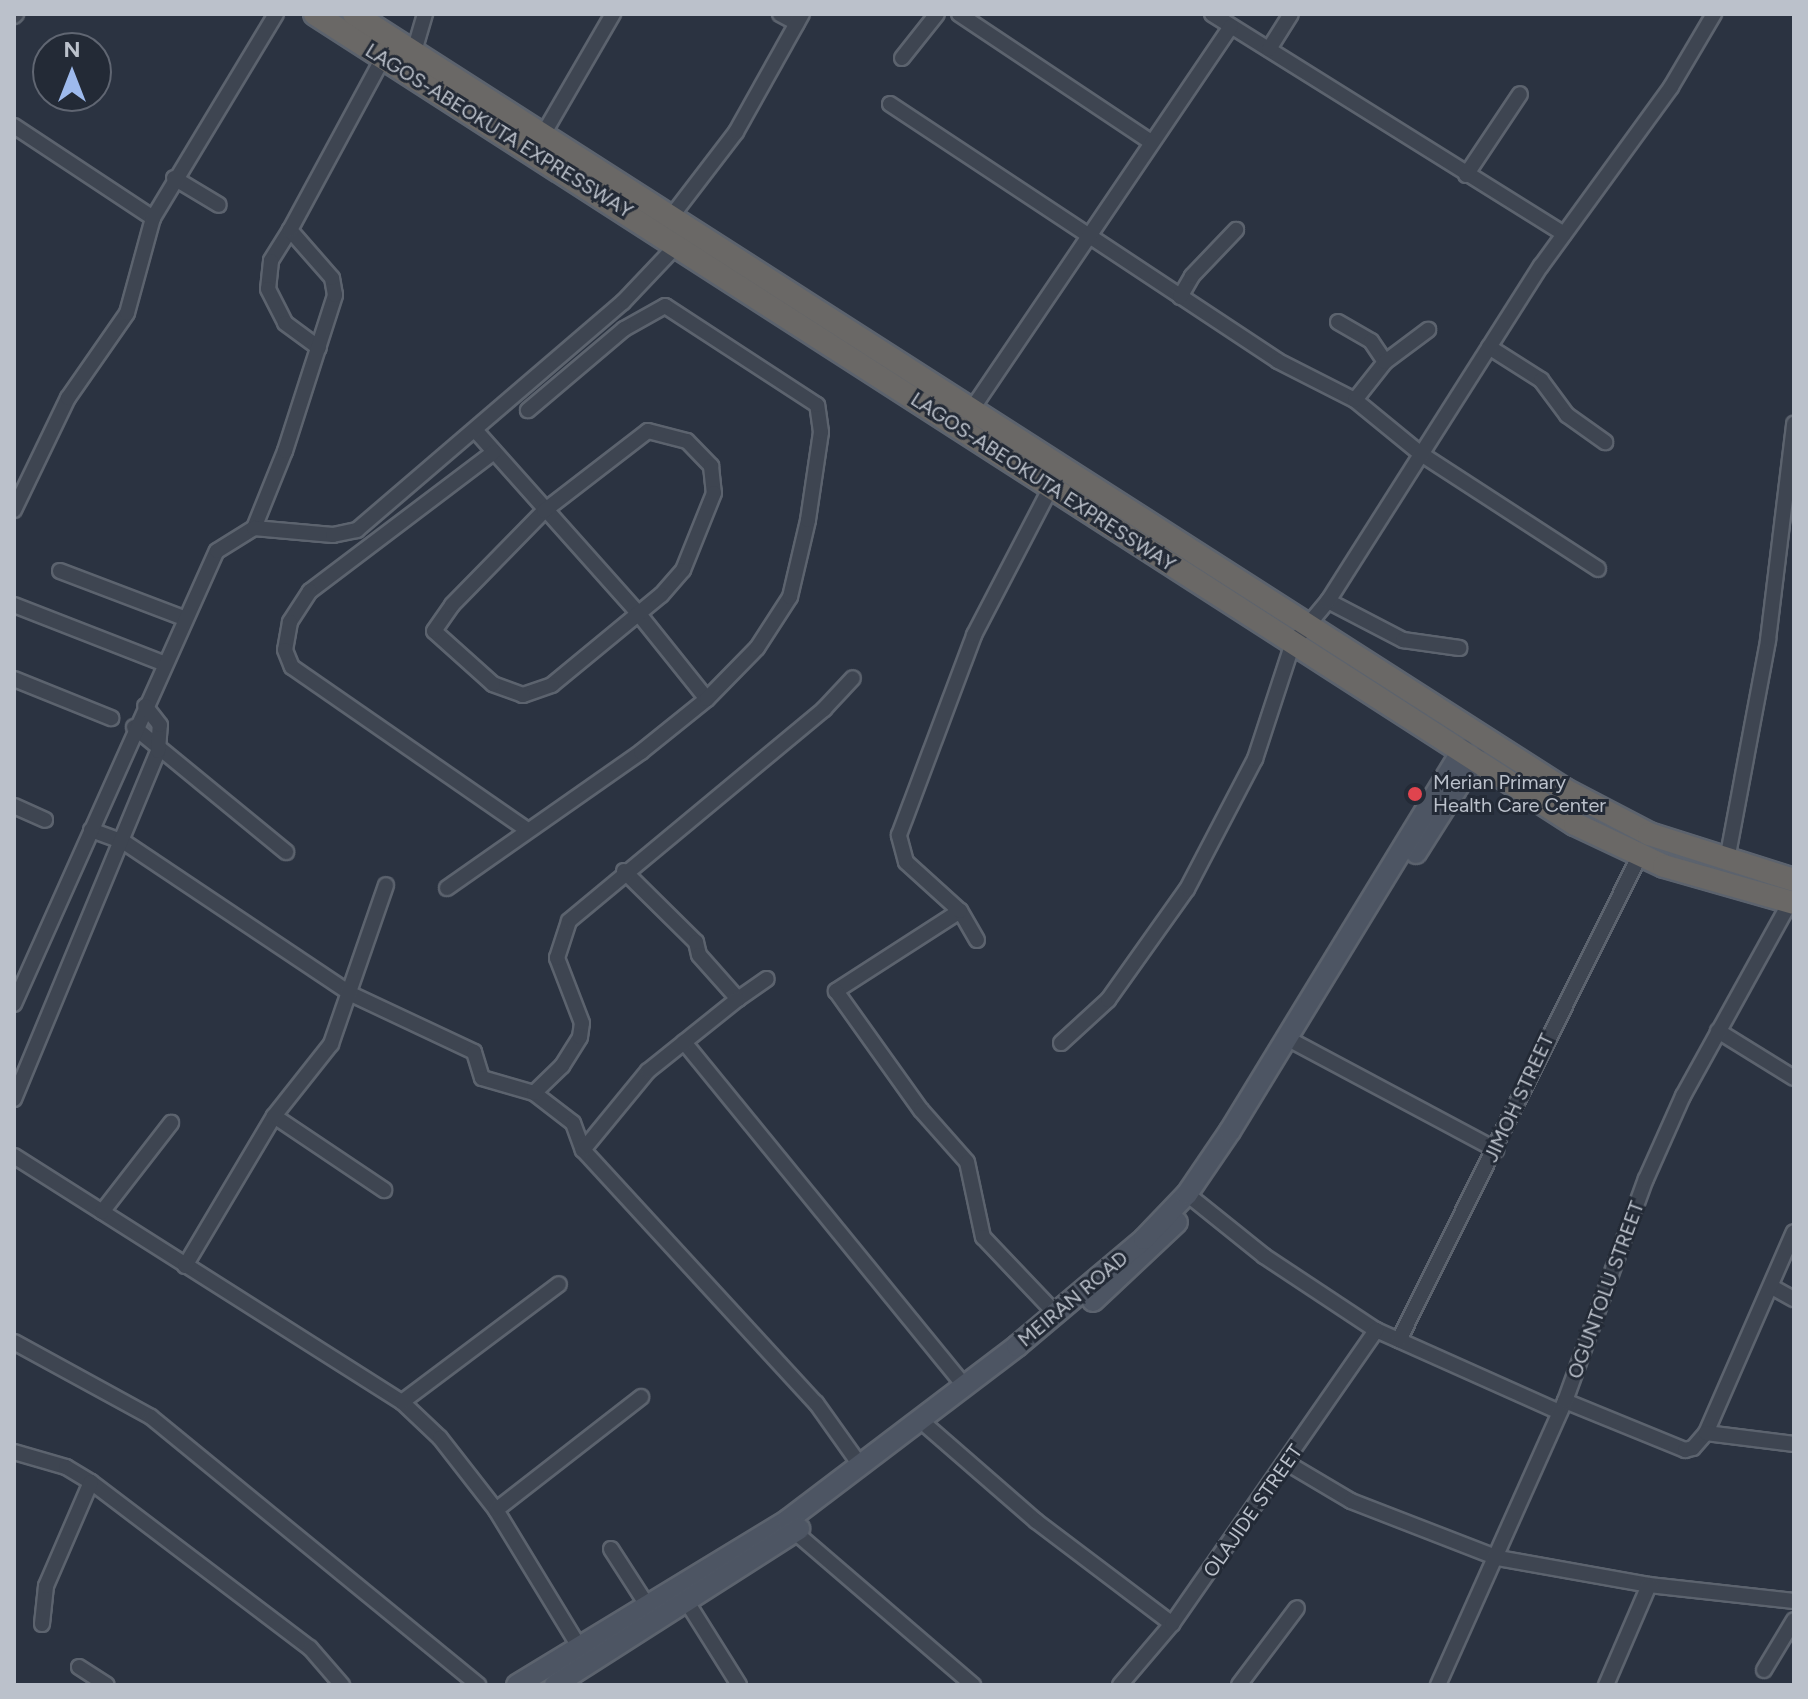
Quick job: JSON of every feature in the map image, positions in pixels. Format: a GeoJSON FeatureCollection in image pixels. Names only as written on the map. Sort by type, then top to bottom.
{"type":"FeatureCollection","features":[{"type":"Feature","properties":{"kind":"highway","name":"LAGOS-ABEOKUTA EXPRESSWAY"},"geometry":{"type":"LineString","coordinates":[[315,14],[1575,824],[1639,857],[1793,895]]}},
{"type":"Feature","properties":{"kind":"highway","name":"LAGOS-ABEOKUTA EXPRESSWAY"},"geometry":{"type":"LineString","coordinates":[[354,14],[413,55],[544,133],[1306,625],[1605,813],[1727,860],[1793,895]]}},
{"type":"Feature","properties":{"kind":"main road","name":"MEIRAN ROAD"},"geometry":{"type":"LineString","coordinates":[[517,1685],[585,1656],[687,1602],[795,1532],[928,1427],[1149,1244],[1191,1198],[1296,1043],[1469,754]]}},
{"type":"Feature","properties":{"kind":"main road","name":"MEIRAN ROAD"},"geometry":{"type":"LineString","coordinates":[[1191,1198],[1469,754]]}},
{"type":"Feature","properties":{"kind":"main road","name":"MEIRAN ROAD"},"geometry":{"type":"LineString","coordinates":[[555,1685],[585,1656],[649,1608],[788,1520],[1149,1244]]}},
{"type":"Feature","properties":{"kind":"street"},"geometry":{"type":"LineString","coordinates":[[14,510],[68,398],[127,313],[153,218],[174,178],[276,14]]}},
{"type":"Feature","properties":{"kind":"street"},"geometry":{"type":"LineString","coordinates":[[413,55],[425,14]]}},
{"type":"Feature","properties":{"kind":"street"},"geometry":{"type":"LineString","coordinates":[[544,133],[613,14]]}},
{"type":"Feature","properties":{"kind":"street"},"geometry":{"type":"LineString","coordinates":[[671,217],[736,132],[800,18],[780,14]]}},
{"type":"Feature","properties":{"kind":"street"},"geometry":{"type":"LineString","coordinates":[[902,58],[937,14]]}},
{"type":"Feature","properties":{"kind":"street"},"geometry":{"type":"LineString","coordinates":[[959,14],[1151,142]]}},
{"type":"Feature","properties":{"kind":"street"},"geometry":{"type":"LineString","coordinates":[[1212,14],[1564,234]]}},
{"type":"Feature","properties":{"kind":"street"},"geometry":{"type":"LineString","coordinates":[[1269,49],[1291,14]]}},
{"type":"Feature","properties":{"kind":"street"},"geometry":{"type":"LineString","coordinates":[[1061,1043],[1108,1000],[1187,889],[1255,759],[1293,643],[1328,601],[1489,347],[1564,234],[1671,87],[1714,14]]}},
{"type":"Feature","properties":{"kind":"street"},"geometry":{"type":"LineString","coordinates":[[972,409],[1231,27]]}},
{"type":"Feature","properties":{"kind":"street"},"geometry":{"type":"LineString","coordinates":[[319,348],[285,323],[268,289],[271,261],[383,58]]}},
{"type":"Feature","properties":{"kind":"street"},"geometry":{"type":"LineString","coordinates":[[1466,175],[1520,94]]}},
{"type":"Feature","properties":{"kind":"street"},"geometry":{"type":"LineString","coordinates":[[890,104],[1278,361],[1355,400],[1421,454],[1598,569]]}},
{"type":"Feature","properties":{"kind":"street"},"geometry":{"type":"LineString","coordinates":[[14,126],[153,218]]}},
{"type":"Feature","properties":{"kind":"street"},"geometry":{"type":"LineString","coordinates":[[174,178],[219,205]]}},
{"type":"Feature","properties":{"kind":"street"},"geometry":{"type":"LineString","coordinates":[[14,1004],[209,560],[254,528],[319,348],[335,295],[332,278],[290,230]]}},
{"type":"Feature","properties":{"kind":"street"},"geometry":{"type":"LineString","coordinates":[[1180,297],[1192,276],[1236,230]]}},
{"type":"Feature","properties":{"kind":"street"},"geometry":{"type":"LineString","coordinates":[[254,528],[347,535],[416,484],[623,302],[677,245]]}},
{"type":"Feature","properties":{"kind":"street"},"geometry":{"type":"LineString","coordinates":[[447,888],[641,752],[707,699],[757,648],[790,597],[821,432],[817,405],[665,306],[624,329],[528,410]]}},
{"type":"Feature","properties":{"kind":"street"},"geometry":{"type":"LineString","coordinates":[[1338,322],[1371,341],[1385,362]]}},
{"type":"Feature","properties":{"kind":"street"},"geometry":{"type":"LineString","coordinates":[[1355,400],[1385,362],[1428,330]]}},
{"type":"Feature","properties":{"kind":"street"},"geometry":{"type":"LineString","coordinates":[[1489,347],[1541,380],[1567,415],[1605,442]]}},
{"type":"Feature","properties":{"kind":"street"},"geometry":{"type":"LineString","coordinates":[[1727,860],[1768,640],[1792,484],[1794,424]]}},
{"type":"Feature","properties":{"kind":"street"},"geometry":{"type":"LineString","coordinates":[[475,430],[638,613],[707,699]]}},
{"type":"Feature","properties":{"kind":"street"},"geometry":{"type":"LineString","coordinates":[[648,431],[687,441],[711,466],[714,493],[697,544],[672,583],[638,613],[552,685],[523,695],[493,684],[434,631],[452,605],[544,511],[648,431]]}},
{"type":"Feature","properties":{"kind":"street"},"geometry":{"type":"LineString","coordinates":[[494,452],[310,591],[290,622],[285,650],[292,667],[527,830]]}},
{"type":"Feature","properties":{"kind":"street"},"geometry":{"type":"LineString","coordinates":[[977,940],[960,911],[906,862],[899,835],[974,635],[1051,487]]}},
{"type":"Feature","properties":{"kind":"street"},"geometry":{"type":"LineString","coordinates":[[60,571],[184,618]]}},
{"type":"Feature","properties":{"kind":"street"},"geometry":{"type":"LineString","coordinates":[[1328,601],[1403,640],[1459,648]]}},
{"type":"Feature","properties":{"kind":"street"},"geometry":{"type":"LineString","coordinates":[[14,605],[163,663]]}},
{"type":"Feature","properties":{"kind":"street"},"geometry":{"type":"LineString","coordinates":[[534,1093],[562,1066],[580,1037],[582,1023],[558,967],[561,933],[624,871],[824,709],[853,678]]}},
{"type":"Feature","properties":{"kind":"street"},"geometry":{"type":"LineString","coordinates":[[14,679],[111,718]]}},
{"type":"Feature","properties":{"kind":"street"},"geometry":{"type":"LineString","coordinates":[[14,1099],[124,842],[158,751],[160,725],[145,706]]}},
{"type":"Feature","properties":{"kind":"street"},"geometry":{"type":"LineString","coordinates":[[134,727],[158,751],[286,852]]}},
{"type":"Feature","properties":{"kind":"street"},"geometry":{"type":"LineString","coordinates":[[14,806],[45,820]]}},
{"type":"Feature","properties":{"kind":"street"},"geometry":{"type":"LineString","coordinates":[[91,830],[124,842],[351,994],[474,1052],[482,1078],[534,1093],[573,1123],[583,1150],[816,1403],[860,1465]]}},
{"type":"Feature","properties":{"kind":"street","name":"JIMOH STREET"},"geometry":{"type":"LineString","coordinates":[[1399,1340],[1496,1150],[1562,1006],[1639,857]]}},
{"type":"Feature","properties":{"kind":"street"},"geometry":{"type":"LineString","coordinates":[[624,871],[696,942],[699,955],[738,999]]}},
{"type":"Feature","properties":{"kind":"street"},"geometry":{"type":"LineString","coordinates":[[185,1266],[274,1116],[331,1044],[351,994],[386,885]]}},
{"type":"Feature","properties":{"kind":"street","name":"OGUNTOLU STREET"},"geometry":{"type":"LineString","coordinates":[[1438,1685],[1498,1558],[1562,1407],[1646,1179],[1718,1031],[1793,895]]}},
{"type":"Feature","properties":{"kind":"street"},"geometry":{"type":"LineString","coordinates":[[960,911],[836,991],[921,1110],[967,1162],[983,1237],[1056,1314]]}},
{"type":"Feature","properties":{"kind":"street"},"geometry":{"type":"LineString","coordinates":[[583,1150],[636,1083],[767,979]]}},
{"type":"Feature","properties":{"kind":"street"},"geometry":{"type":"LineString","coordinates":[[1718,1031],[1794,1078]]}},
{"type":"Feature","properties":{"kind":"street"},"geometry":{"type":"LineString","coordinates":[[684,1042],[965,1386]]}},
{"type":"Feature","properties":{"kind":"street"},"geometry":{"type":"LineString","coordinates":[[1296,1043],[1496,1150]]}},
{"type":"Feature","properties":{"kind":"street"},"geometry":{"type":"LineString","coordinates":[[274,1116],[384,1190]]}},
{"type":"Feature","properties":{"kind":"street"},"geometry":{"type":"LineString","coordinates":[[102,1212],[171,1123]]}},
{"type":"Feature","properties":{"kind":"street"},"geometry":{"type":"LineString","coordinates":[[14,1156],[402,1402],[440,1438],[496,1510],[585,1656]]}},
{"type":"Feature","properties":{"kind":"street"},"geometry":{"type":"LineString","coordinates":[[1191,1198],[1264,1256],[1376,1330],[1562,1407],[1685,1450],[1706,1433],[1794,1232]]}},
{"type":"Feature","properties":{"kind":"street"},"geometry":{"type":"LineString","coordinates":[[402,1402],[559,1284]]}},
{"type":"Feature","properties":{"kind":"street"},"geometry":{"type":"LineString","coordinates":[[1772,1287],[1794,1299]]}},
{"type":"Feature","properties":{"kind":"street","name":"OLAJIDE STREET"},"geometry":{"type":"LineString","coordinates":[[1120,1685],[1172,1624],[1287,1463],[1376,1330]]}},
{"type":"Feature","properties":{"kind":"street"},"geometry":{"type":"LineString","coordinates":[[14,1342],[151,1417],[478,1685]]}},
{"type":"Feature","properties":{"kind":"street"},"geometry":{"type":"LineString","coordinates":[[496,1510],[641,1397]]}},
{"type":"Feature","properties":{"kind":"street"},"geometry":{"type":"LineString","coordinates":[[928,1427],[1036,1521],[1172,1624]]}},
{"type":"Feature","properties":{"kind":"street"},"geometry":{"type":"LineString","coordinates":[[1706,1433],[1794,1444]]}},
{"type":"Feature","properties":{"kind":"street"},"geometry":{"type":"LineString","coordinates":[[14,1452],[66,1467],[91,1482],[310,1648],[342,1685]]}},
{"type":"Feature","properties":{"kind":"street"},"geometry":{"type":"LineString","coordinates":[[1287,1463],[1351,1501],[1498,1558],[1649,1585],[1794,1601]]}},
{"type":"Feature","properties":{"kind":"street"},"geometry":{"type":"LineString","coordinates":[[42,1624],[46,1586],[91,1482]]}},
{"type":"Feature","properties":{"kind":"street"},"geometry":{"type":"LineString","coordinates":[[795,1532],[973,1685]]}},
{"type":"Feature","properties":{"kind":"street"},"geometry":{"type":"LineString","coordinates":[[611,1549],[649,1608]]}},
{"type":"Feature","properties":{"kind":"street"},"geometry":{"type":"LineString","coordinates":[[1606,1685],[1649,1585]]}},
{"type":"Feature","properties":{"kind":"street"},"geometry":{"type":"LineString","coordinates":[[687,1602],[739,1685]]}},
{"type":"Feature","properties":{"kind":"street"},"geometry":{"type":"LineString","coordinates":[[1239,1685],[1297,1608]]}},
{"type":"Feature","properties":{"kind":"street"},"geometry":{"type":"LineString","coordinates":[[1764,1670],[1794,1620]]}},
{"type":"Feature","properties":{"kind":"street"},"geometry":{"type":"LineString","coordinates":[[79,1667],[107,1685]]}},
{"type":"Feature","properties":{"kind":"place","name":"Merian Primary Health Care Center"},"geometry":{"type":"Point","coordinates":[1415,794]}}]}
